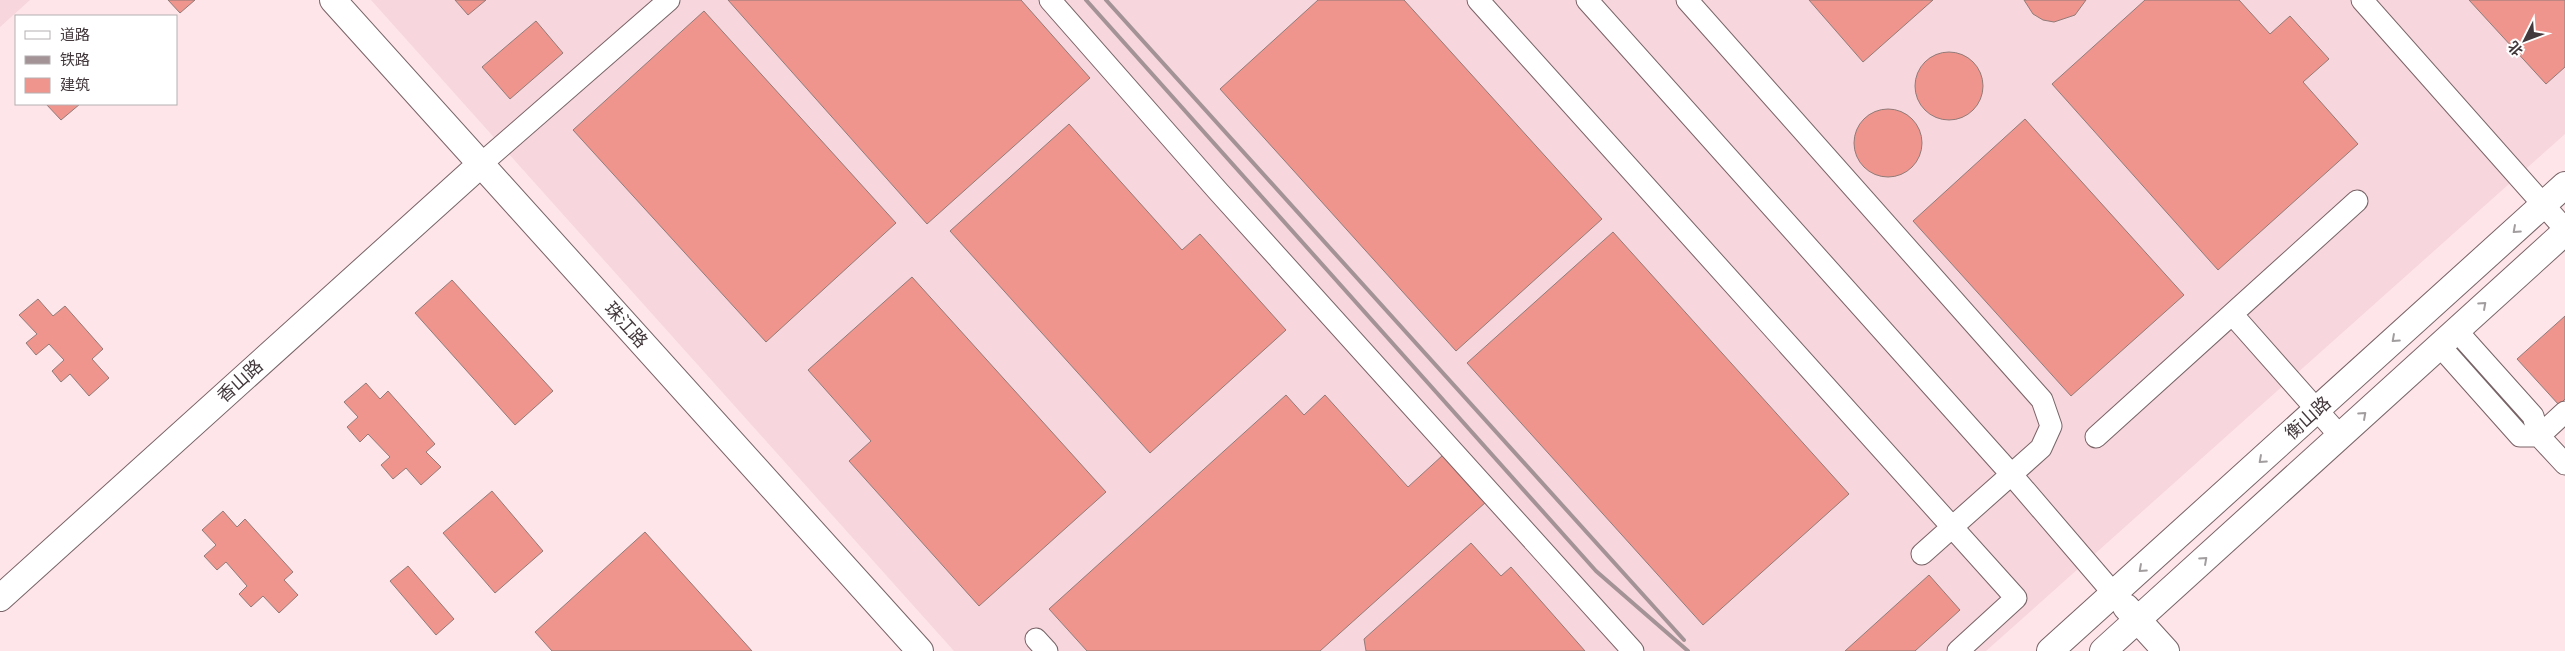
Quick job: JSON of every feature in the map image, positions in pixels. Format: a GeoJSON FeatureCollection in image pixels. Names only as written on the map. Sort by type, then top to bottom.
{"type":"FeatureCollection","features":[{"type":"Feature","properties":{"kind":"street","name":"珠江路"},"geometry":{"type":"LineString","coordinates":[[333,0],[920,651]]}},
{"type":"Feature","properties":{"kind":"street"},"geometry":{"type":"LineString","coordinates":[[481,164],[669,0]]}},
{"type":"Feature","properties":{"kind":"street"},"geometry":{"type":"LineString","coordinates":[[1050,0],[1217,190],[1633,651]]}},
{"type":"Feature","properties":{"kind":"street"},"geometry":{"type":"LineString","coordinates":[[1478,0],[2016,598],[1958,651]]}},
{"type":"Feature","properties":{"kind":"street"},"geometry":{"type":"LineString","coordinates":[[1588,0],[2011,474],[2114,594],[2166,651]]}},
{"type":"Feature","properties":{"kind":"street"},"geometry":{"type":"LineString","coordinates":[[1687,0],[2042,400],[2051,426],[2041,448],[1922,554]]}},
{"type":"Feature","properties":{"kind":"street"},"geometry":{"type":"LineString","coordinates":[[2362,0],[2565,230]]}},
{"type":"Feature","properties":{"kind":"street","name":"香山路"},"geometry":{"type":"LineString","coordinates":[[0,598],[481,164]]}},
{"type":"Feature","properties":{"kind":"street","name":"衡山路"},"geometry":{"type":"LineString","coordinates":[[2050,651],[2565,185]]}},
{"type":"Feature","properties":{"kind":"street"},"geometry":{"type":"LineString","coordinates":[[2096,436],[2357,201]]}},
{"type":"Feature","properties":{"kind":"street","name":"衡山路"},"geometry":{"type":"LineString","coordinates":[[2103,651],[2565,230]]}},
{"type":"Feature","properties":{"kind":"street"},"geometry":{"type":"LineString","coordinates":[[2232,314],[2340,436]]}},
{"type":"Feature","properties":{"kind":"street"},"geometry":{"type":"LineString","coordinates":[[2447,338],[2520,436],[2539,436],[2565,412]]}},
{"type":"Feature","properties":{"kind":"street"},"geometry":{"type":"LineString","coordinates":[[2539,436],[2565,464]]}},
{"type":"Feature","properties":{"kind":"shaded area"},"geometry":{"type":"Polygon","coordinates":[[[0,0],[30,0],[0,27],[0,0]]]}},
{"type":"Feature","properties":{"kind":"shaded area"},"geometry":{"type":"Polygon","coordinates":[[[371,0],[2565,0],[2565,134],[1986,651],[954,651],[371,0]]]}},
{"type":"Feature","properties":{"kind":"building"},"geometry":{"type":"Polygon","coordinates":[[[168,0],[195,0],[180,13],[168,0]]]}},
{"type":"Feature","properties":{"kind":"building"},"geometry":{"type":"Polygon","coordinates":[[[455,0],[486,0],[468,15],[455,0]]]}},
{"type":"Feature","properties":{"kind":"building"},"geometry":{"type":"Polygon","coordinates":[[[728,0],[1021,0],[1090,78],[927,224],[728,0]]]}},
{"type":"Feature","properties":{"kind":"building"},"geometry":{"type":"Polygon","coordinates":[[[1318,0],[1404,0],[1602,219],[1456,351],[1220,89],[1318,0]]]}},
{"type":"Feature","properties":{"kind":"building"},"geometry":{"type":"Polygon","coordinates":[[[1809,0],[1933,0],[1863,62],[1809,0]]]}},
{"type":"Feature","properties":{"kind":"building"},"geometry":{"type":"Polygon","coordinates":[[[2024,0],[2086,0],[2075,15],[2054,22],[2043,20],[2033,14],[2024,0]]]}},
{"type":"Feature","properties":{"kind":"building"},"geometry":{"type":"Polygon","coordinates":[[[2145,0],[2239,0],[2270,34],[2290,16],[2329,59],[2303,82],[2358,144],[2218,270],[2052,84],[2145,0]]]}},
{"type":"Feature","properties":{"kind":"building"},"geometry":{"type":"Polygon","coordinates":[[[2469,0],[2565,0],[2565,67],[2546,84],[2469,0]]]}},
{"type":"Feature","properties":{"kind":"building"},"geometry":{"type":"Polygon","coordinates":[[[704,11],[896,223],[766,342],[573,130],[704,11]]]}},
{"type":"Feature","properties":{"kind":"building"},"geometry":{"type":"Polygon","coordinates":[[[536,21],[563,53],[510,99],[482,67],[536,21]]]}},
{"type":"Feature","properties":{"kind":"building"},"geometry":{"type":"Polygon","coordinates":[[[1949,52],[1962,55],[1973,62],[1980,73],[1983,86],[1980,99],[1973,110],[1962,117],[1949,120],[1936,117],[1925,110],[1918,99],[1915,86],[1918,73],[1925,62],[1936,55],[1949,52]]]}},
{"type":"Feature","properties":{"kind":"building"},"geometry":{"type":"Polygon","coordinates":[[[47,105],[79,105],[61,120],[47,105]]]}},
{"type":"Feature","properties":{"kind":"building"},"geometry":{"type":"Polygon","coordinates":[[[1888,109],[1901,112],[1912,119],[1919,130],[1922,143],[1919,156],[1912,167],[1901,174],[1888,177],[1875,174],[1864,167],[1857,156],[1854,143],[1857,130],[1864,119],[1875,112],[1888,109]]]}},
{"type":"Feature","properties":{"kind":"building"},"geometry":{"type":"Polygon","coordinates":[[[2025,119],[2184,295],[2071,396],[1913,221],[2025,119]]]}},
{"type":"Feature","properties":{"kind":"building"},"geometry":{"type":"Polygon","coordinates":[[[1069,124],[1182,250],[1200,234],[1286,330],[1150,453],[950,231],[1069,124]]]}},
{"type":"Feature","properties":{"kind":"building"},"geometry":{"type":"Polygon","coordinates":[[[1613,232],[1849,494],[1703,625],[1467,363],[1613,232]]]}},
{"type":"Feature","properties":{"kind":"building"},"geometry":{"type":"Polygon","coordinates":[[[912,277],[1106,492],[979,606],[849,461],[871,441],[808,370],[912,277]]]}},
{"type":"Feature","properties":{"kind":"building"},"geometry":{"type":"Polygon","coordinates":[[[452,280],[553,391],[515,425],[415,313],[452,280]]]}},
{"type":"Feature","properties":{"kind":"building"},"geometry":{"type":"Polygon","coordinates":[[[38,299],[53,316],[65,306],[103,349],[92,359],[109,378],[89,396],[70,374],[61,382],[52,371],[64,360],[49,344],[36,355],[26,343],[37,334],[19,315],[38,299]]]}},
{"type":"Feature","properties":{"kind":"building"},"geometry":{"type":"Polygon","coordinates":[[[2565,316],[2565,399],[2559,405],[2517,359],[2565,316]]]}},
{"type":"Feature","properties":{"kind":"building"},"geometry":{"type":"Polygon","coordinates":[[[366,383],[380,399],[388,391],[435,444],[426,452],[441,467],[421,485],[406,468],[393,479],[381,465],[390,457],[368,434],[360,442],[347,427],[358,417],[344,402],[366,383]]]}},
{"type":"Feature","properties":{"kind":"building"},"geometry":{"type":"Polygon","coordinates":[[[1286,395],[1304,415],[1325,395],[1408,487],[1443,455],[1486,502],[1320,651],[1087,651],[1049,609],[1286,395]]]}},
{"type":"Feature","properties":{"kind":"building"},"geometry":{"type":"Polygon","coordinates":[[[492,491],[543,551],[495,593],[443,533],[492,491]]]}},
{"type":"Feature","properties":{"kind":"building"},"geometry":{"type":"Polygon","coordinates":[[[223,511],[237,527],[245,519],[293,572],[284,580],[298,595],[279,613],[263,596],[251,607],[239,594],[247,586],[226,562],[217,570],[204,556],[216,545],[202,530],[223,511]]]}},
{"type":"Feature","properties":{"kind":"building"},"geometry":{"type":"Polygon","coordinates":[[[645,532],[752,651],[552,651],[535,632],[645,532]]]}},
{"type":"Feature","properties":{"kind":"building"},"geometry":{"type":"Polygon","coordinates":[[[1471,543],[1501,576],[1511,567],[1585,651],[1366,651],[1364,639],[1471,543]]]}},
{"type":"Feature","properties":{"kind":"building"},"geometry":{"type":"Polygon","coordinates":[[[408,566],[454,619],[436,635],[390,581],[408,566]]]}},
{"type":"Feature","properties":{"kind":"building"},"geometry":{"type":"Polygon","coordinates":[[[1929,575],[1960,610],[1915,651],[1845,651],[1929,575]]]}},
{"type":"Feature","properties":{"kind":"railway"},"geometry":{"type":"LineString","coordinates":[[1086,0],[1596,571],[1688,651]]}},
{"type":"Feature","properties":{"kind":"railway"},"geometry":{"type":"LineString","coordinates":[[1106,0],[1684,640]]}}]}
